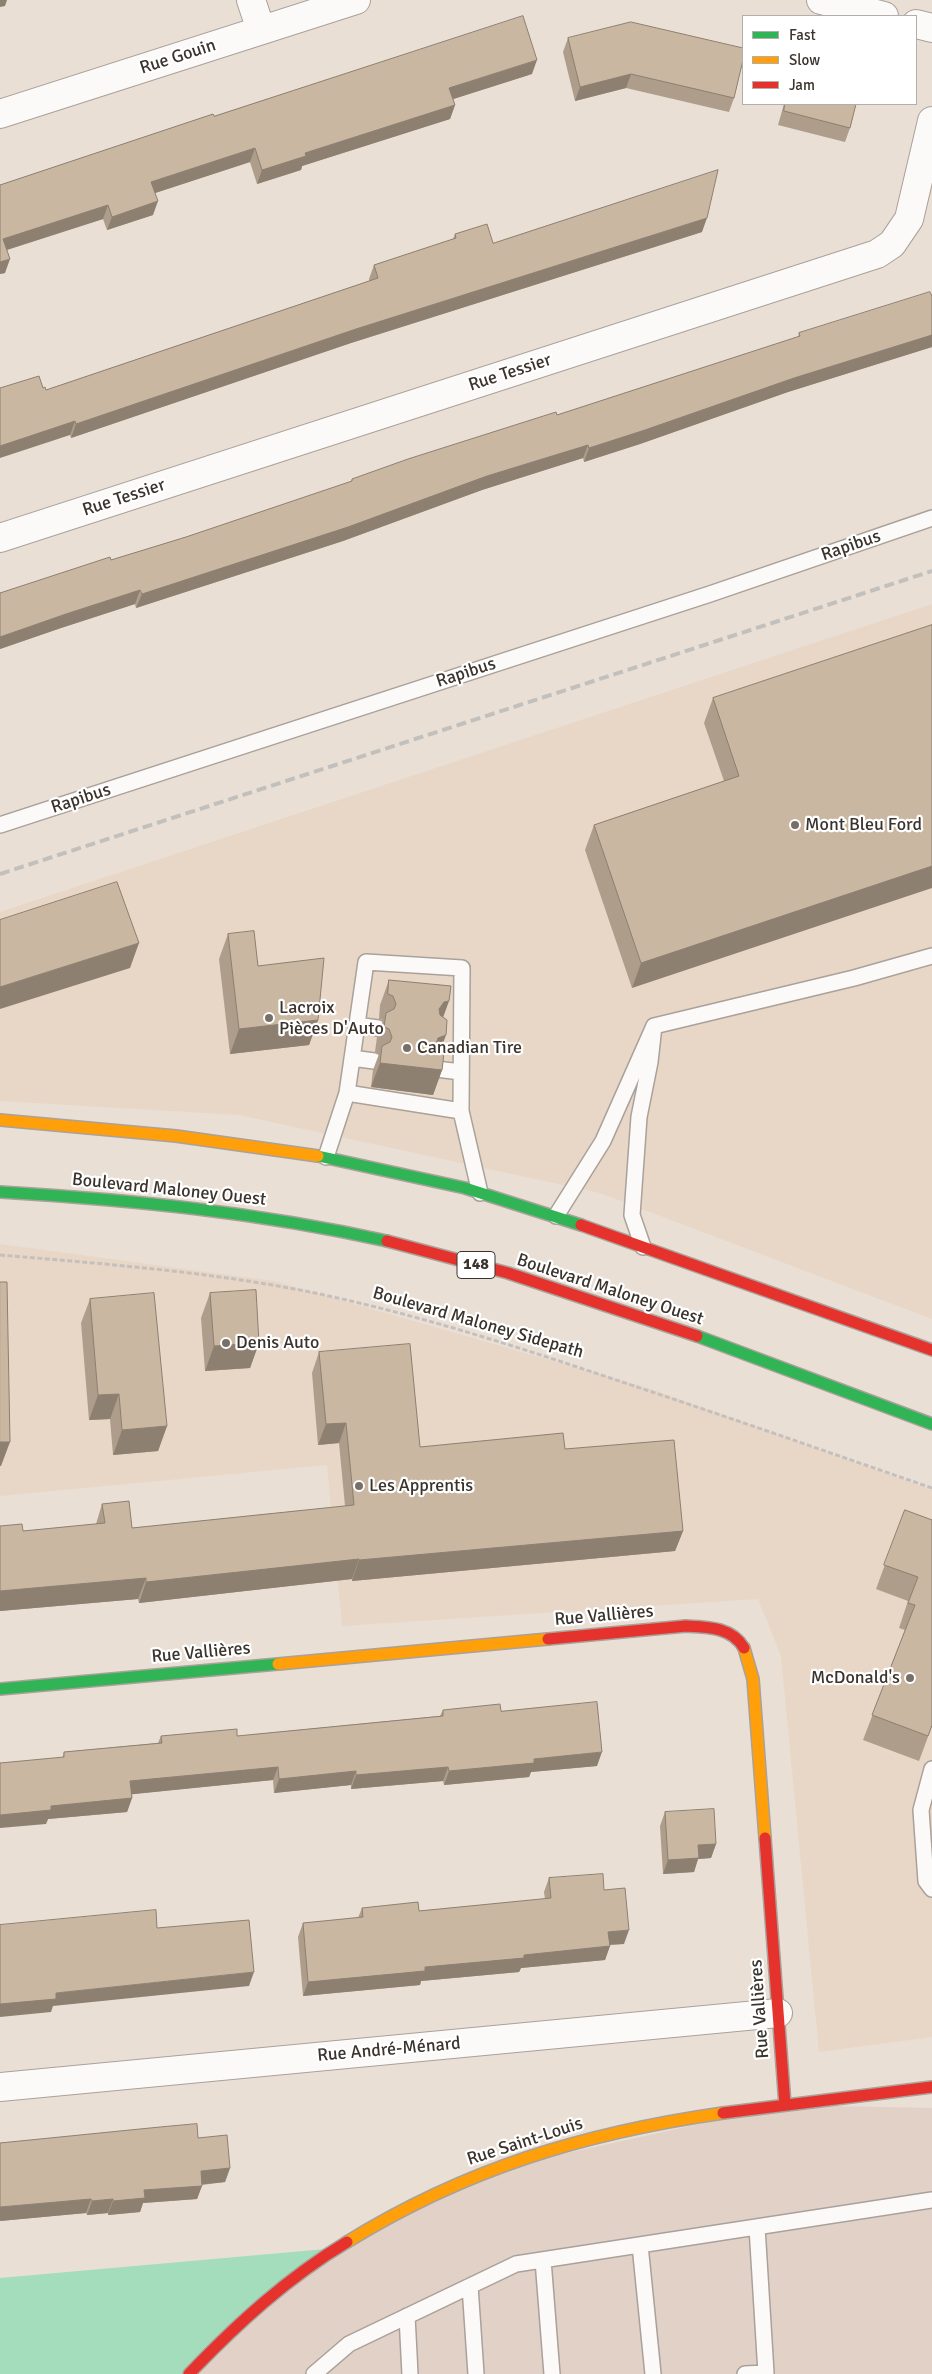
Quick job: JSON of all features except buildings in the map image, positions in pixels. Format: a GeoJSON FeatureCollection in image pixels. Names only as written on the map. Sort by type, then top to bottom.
{"type":"FeatureCollection","features":[{"type":"Feature","properties":{"kind":"street"},"geometry":{"type":"LineString","coordinates":[[251,0],[261,30]]}},
{"type":"Feature","properties":{"kind":"street","name":"Rue Gouin"},"geometry":{"type":"LineString","coordinates":[[0,114],[356,0]]}},
{"type":"Feature","properties":{"kind":"street"},"geometry":{"type":"LineString","coordinates":[[821,0],[880,15]]}},
{"type":"Feature","properties":{"kind":"street"},"geometry":{"type":"LineString","coordinates":[[917,24],[932,28]]}},
{"type":"Feature","properties":{"kind":"street","name":"Rue Tessier"},"geometry":{"type":"LineString","coordinates":[[0,538],[877,254],[892,244],[909,219],[932,120]]}},
{"type":"Feature","properties":{"kind":"street"},"geometry":{"type":"LineString","coordinates":[[0,1120],[74,1125],[225,1141],[326,1158],[480,1193],[556,1216],[793,1298],[932,1350]]}},
{"type":"Feature","properties":{"kind":"street","name":"Boulevard Maloney Ouest"},"geometry":{"type":"LineString","coordinates":[[0,1192],[202,1208],[299,1224],[446,1256],[560,1290],[683,1331],[932,1424]]}},
{"type":"Feature","properties":{"kind":"street","name":"Rue Vallières"},"geometry":{"type":"LineString","coordinates":[[0,1689],[686,1626],[709,1626],[730,1631],[744,1644],[751,1662],[753,1679],[785,2105]]}},
{"type":"Feature","properties":{"kind":"street","name":"Rue André-Ménard"},"geometry":{"type":"LineString","coordinates":[[0,2087],[778,2013]]}},
{"type":"Feature","properties":{"kind":"street","name":"Rue Saint-Louis"},"geometry":{"type":"LineString","coordinates":[[190,2374],[206,2354],[251,2312],[291,2280],[337,2248],[440,2190],[540,2153],[614,2132],[785,2105],[932,2087]]}},
{"type":"Feature","properties":{"kind":"lane","name":"Rapibus"},"geometry":{"type":"LineString","coordinates":[[0,825],[700,597],[932,518]]}},
{"type":"Feature","properties":{"kind":"lane"},"geometry":{"type":"LineString","coordinates":[[654,1026],[854,978],[932,956]]}},
{"type":"Feature","properties":{"kind":"lane"},"geometry":{"type":"LineString","coordinates":[[326,1158],[347,1093],[366,962],[462,968],[453,1036],[460,1072],[460,1110],[480,1193]]}},
{"type":"Feature","properties":{"kind":"lane"},"geometry":{"type":"LineString","coordinates":[[356,1025],[378,1028]]}},
{"type":"Feature","properties":{"kind":"lane"},"geometry":{"type":"LineString","coordinates":[[556,1216],[603,1142],[654,1026]]}},
{"type":"Feature","properties":{"kind":"lane"},"geometry":{"type":"LineString","coordinates":[[643,1247],[632,1215],[639,1117],[650,1062],[654,1026]]}},
{"type":"Feature","properties":{"kind":"lane"},"geometry":{"type":"LineString","coordinates":[[352,1058],[374,1061]]}},
{"type":"Feature","properties":{"kind":"lane"},"geometry":{"type":"LineString","coordinates":[[436,1069],[460,1072]]}},
{"type":"Feature","properties":{"kind":"lane"},"geometry":{"type":"LineString","coordinates":[[347,1093],[460,1110]]}},
{"type":"Feature","properties":{"kind":"lane"},"geometry":{"type":"LineString","coordinates":[[932,1771],[921,1810],[926,1881],[932,1888]]}},
{"type":"Feature","properties":{"kind":"lane"},"geometry":{"type":"LineString","coordinates":[[314,2374],[349,2344],[516,2264],[932,2200]]}},
{"type":"Feature","properties":{"kind":"lane"},"geometry":{"type":"LineString","coordinates":[[745,2374],[766,2373],[757,2227]]}},
{"type":"Feature","properties":{"kind":"lane"},"geometry":{"type":"LineString","coordinates":[[640,2245],[653,2374]]}},
{"type":"Feature","properties":{"kind":"lane"},"geometry":{"type":"LineString","coordinates":[[543,2260],[552,2374]]}},
{"type":"Feature","properties":{"kind":"lane"},"geometry":{"type":"LineString","coordinates":[[470,2286],[476,2374]]}},
{"type":"Feature","properties":{"kind":"lane"},"geometry":{"type":"LineString","coordinates":[[407,2316],[410,2374]]}},
{"type":"Feature","properties":{"kind":"path","name":"Boulevard Maloney Sidepath"},"geometry":{"type":"LineString","coordinates":[[0,1255],[180,1272],[281,1286],[355,1302],[455,1327],[932,1488]]}},
{"type":"Feature","properties":{"kind":"shaded area"},"geometry":{"type":"Polygon","coordinates":[[[932,604],[932,1319],[600,1193],[239,1115],[0,1101],[0,912],[932,604]]]}},
{"type":"Feature","properties":{"kind":"shaded area"},"geometry":{"type":"Polygon","coordinates":[[[0,1244],[274,1281],[651,1389],[932,1490],[932,2037],[819,2052],[781,1656],[758,1599],[342,1626],[327,1465],[0,1496],[0,1244]]]}},
{"type":"Feature","properties":{"kind":"shaded area"},"geometry":{"type":"Polygon","coordinates":[[[785,2105],[932,2108],[932,2374],[192,2374],[337,2248],[495,2169],[785,2105]]]}},
{"type":"Feature","properties":{"kind":"green space"},"geometry":{"type":"Polygon","coordinates":[[[337,2248],[189,2374],[0,2374],[0,2278],[337,2248]]]}},
{"type":"Feature","properties":{"kind":"railway"},"geometry":{"type":"LineString","coordinates":[[0,874],[932,571]]}},
{"type":"Feature","properties":{"kind":"traffic: fast"},"geometry":{"type":"LineString","coordinates":[[318,1156],[465,1188],[581,1225]]}},
{"type":"Feature","properties":{"kind":"traffic: fast"},"geometry":{"type":"LineString","coordinates":[[0,1192],[146,1203],[242,1215],[290,1222],[387,1241]]}},
{"type":"Feature","properties":{"kind":"traffic: fast"},"geometry":{"type":"LineString","coordinates":[[697,1336],[932,1424]]}},
{"type":"Feature","properties":{"kind":"traffic: fast"},"geometry":{"type":"LineString","coordinates":[[0,1689],[278,1664]]}},
{"type":"Feature","properties":{"kind":"traffic: slow"},"geometry":{"type":"LineString","coordinates":[[0,1120],[176,1136],[318,1156]]}},
{"type":"Feature","properties":{"kind":"traffic: slow"},"geometry":{"type":"LineString","coordinates":[[278,1664],[548,1639]]}},
{"type":"Feature","properties":{"kind":"traffic: slow"},"geometry":{"type":"LineString","coordinates":[[744,1648],[753,1679],[765,1838]]}},
{"type":"Feature","properties":{"kind":"traffic: slow"},"geometry":{"type":"LineString","coordinates":[[347,2242],[437,2193],[528,2157],[623,2131],[723,2113]]}},
{"type":"Feature","properties":{"kind":"traffic: jam"},"geometry":{"type":"LineString","coordinates":[[581,1225],[932,1350]]}},
{"type":"Feature","properties":{"kind":"traffic: jam"},"geometry":{"type":"LineString","coordinates":[[387,1241],[508,1273],[697,1336]]}},
{"type":"Feature","properties":{"kind":"traffic: jam"},"geometry":{"type":"LineString","coordinates":[[548,1639],[694,1626],[726,1632],[739,1641],[744,1648]]}},
{"type":"Feature","properties":{"kind":"traffic: jam"},"geometry":{"type":"LineString","coordinates":[[765,1838],[785,2105]]}},
{"type":"Feature","properties":{"kind":"traffic: jam"},"geometry":{"type":"LineString","coordinates":[[723,2113],[932,2087]]}},
{"type":"Feature","properties":{"kind":"traffic: jam"},"geometry":{"type":"LineString","coordinates":[[189,2374],[225,2337],[283,2286],[347,2242]]}},
{"type":"Feature","properties":{"kind":"place","name":"Mont Bleu Ford"},"geometry":{"type":"Point","coordinates":[795,825]}},
{"type":"Feature","properties":{"kind":"place","name":"Lacroix Pièces D'Auto"},"geometry":{"type":"Point","coordinates":[269,1018]}},
{"type":"Feature","properties":{"kind":"place","name":"Canadian Tire"},"geometry":{"type":"Point","coordinates":[407,1048]}},
{"type":"Feature","properties":{"kind":"place","name":"Denis Auto"},"geometry":{"type":"Point","coordinates":[226,1343]}},
{"type":"Feature","properties":{"kind":"place","name":"Les Apprentis"},"geometry":{"type":"Point","coordinates":[359,1486]}},
{"type":"Feature","properties":{"kind":"place","name":"McDonald's"},"geometry":{"type":"Point","coordinates":[910,1678]}}]}
